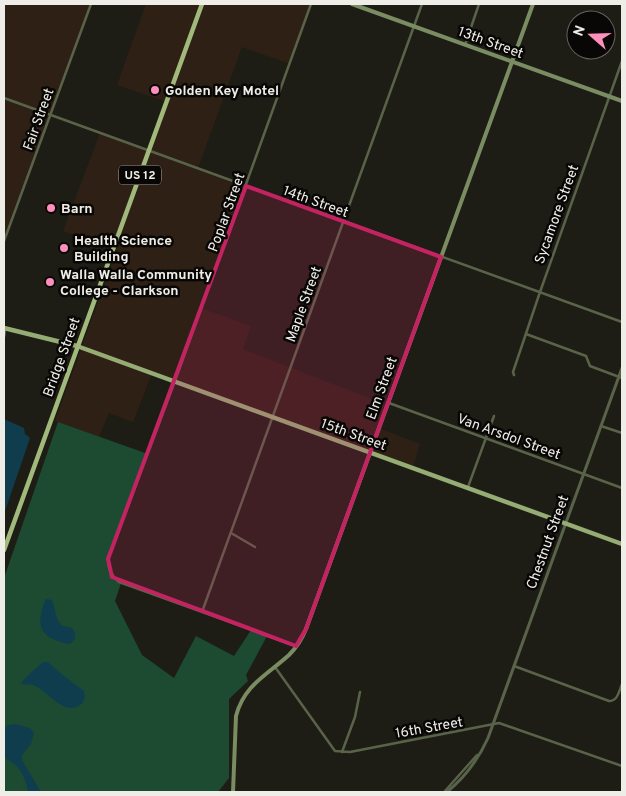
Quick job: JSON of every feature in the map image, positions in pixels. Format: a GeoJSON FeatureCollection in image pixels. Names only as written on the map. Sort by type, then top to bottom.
{"type":"FeatureCollection","features":[{"type":"Feature","properties":{"kind":"highway","name":"Bridge Street"},"geometry":{"type":"LineString","coordinates":[[4,550],[202,4]]}},
{"type":"Feature","properties":{"kind":"main road","name":"13th Street"},"geometry":{"type":"LineString","coordinates":[[352,4],[622,101]]}},
{"type":"Feature","properties":{"kind":"main road","name":"Elm Street"},"geometry":{"type":"LineString","coordinates":[[233,792],[238,706],[247,691],[296,646],[306,629],[533,4]]}},
{"type":"Feature","properties":{"kind":"main road","name":"15th Street"},"geometry":{"type":"LineString","coordinates":[[4,329],[77,346],[622,544]]}},
{"type":"Feature","properties":{"kind":"street","name":"Fair Street"},"geometry":{"type":"LineString","coordinates":[[4,241],[90,4]]}},
{"type":"Feature","properties":{"kind":"street","name":"Poplar Street"},"geometry":{"type":"LineString","coordinates":[[202,612],[119,582],[112,577],[108,567],[108,559],[175,381],[311,4]]}},
{"type":"Feature","properties":{"kind":"street","name":"Maple Street"},"geometry":{"type":"LineString","coordinates":[[202,612],[422,4]]}},
{"type":"Feature","properties":{"kind":"street"},"geometry":{"type":"LineString","coordinates":[[465,44],[479,4]]}},
{"type":"Feature","properties":{"kind":"street","name":"Sycamore Street"},"geometry":{"type":"LineString","coordinates":[[514,375],[513,372],[540,292],[622,61]]}},
{"type":"Feature","properties":{"kind":"street","name":"14th Street"},"geometry":{"type":"LineString","coordinates":[[4,98],[622,322]]}},
{"type":"Feature","properties":{"kind":"street"},"geometry":{"type":"LineString","coordinates":[[4,329],[4,336]]}},
{"type":"Feature","properties":{"kind":"street"},"geometry":{"type":"LineString","coordinates":[[526,334],[586,356],[590,366],[621,377]]}},
{"type":"Feature","properties":{"kind":"street","name":"Chestnut Street"},"geometry":{"type":"LineString","coordinates":[[446,791],[470,767],[483,748],[493,725],[601,426],[621,377],[622,368]]}},
{"type":"Feature","properties":{"kind":"street","name":"Van Arsdol Street"},"geometry":{"type":"LineString","coordinates":[[388,403],[622,488]]}},
{"type":"Feature","properties":{"kind":"street"},"geometry":{"type":"LineString","coordinates":[[468,487],[494,416]]}},
{"type":"Feature","properties":{"kind":"street"},"geometry":{"type":"LineString","coordinates":[[601,426],[622,433]]}},
{"type":"Feature","properties":{"kind":"street"},"geometry":{"type":"LineString","coordinates":[[231,533],[255,547]]}},
{"type":"Feature","properties":{"kind":"street"},"geometry":{"type":"LineString","coordinates":[[202,612],[296,646]]}},
{"type":"Feature","properties":{"kind":"street"},"geometry":{"type":"LineString","coordinates":[[514,666],[609,700],[617,698],[622,684]]}},
{"type":"Feature","properties":{"kind":"street"},"geometry":{"type":"LineString","coordinates":[[275,667],[335,751],[342,752],[355,717],[360,692]]}},
{"type":"Feature","properties":{"kind":"street","name":"16th Street"},"geometry":{"type":"LineString","coordinates":[[342,752],[499,723],[622,766]]}},
{"type":"Feature","properties":{"kind":"highlighted area"},"geometry":{"type":"Polygon","coordinates":[[[246,186],[441,257],[306,629],[296,646],[112,577],[108,559],[246,186]]]}},
{"type":"Feature","properties":{"kind":"shaded area"},"geometry":{"type":"Polygon","coordinates":[[[4,4],[91,4],[4,237],[4,4]]]}},
{"type":"Feature","properties":{"kind":"shaded area"},"geometry":{"type":"Polygon","coordinates":[[[146,4],[311,4],[290,64],[242,47],[198,168],[246,186],[201,308],[251,326],[243,349],[387,405],[379,428],[420,444],[413,467],[152,373],[133,422],[109,413],[99,437],[55,421],[117,250],[63,231],[100,133],[149,150],[167,102],[117,85],[146,4]]]}},
{"type":"Feature","properties":{"kind":"green space"},"geometry":{"type":"Polygon","coordinates":[[[58,422],[148,454],[108,559],[111,573],[121,583],[115,601],[142,655],[174,678],[196,636],[234,656],[251,630],[267,636],[246,675],[248,681],[229,699],[229,778],[218,792],[4,792],[4,578],[58,422]]]}},
{"type":"Feature","properties":{"kind":"water"},"geometry":{"type":"Polygon","coordinates":[[[4,419],[24,428],[25,434],[30,438],[4,514],[4,419]]]}},
{"type":"Feature","properties":{"kind":"water"},"geometry":{"type":"Polygon","coordinates":[[[46,599],[52,600],[61,625],[72,628],[75,633],[75,639],[70,644],[57,641],[43,632],[40,621],[46,599]]]}},
{"type":"Feature","properties":{"kind":"water"},"geometry":{"type":"Polygon","coordinates":[[[43,662],[48,662],[84,691],[82,704],[74,708],[68,708],[36,686],[21,684],[43,662]]]}},
{"type":"Feature","properties":{"kind":"water"},"geometry":{"type":"Polygon","coordinates":[[[16,724],[30,728],[34,733],[31,744],[22,755],[22,760],[41,792],[28,792],[22,773],[6,759],[4,753],[4,728],[8,725],[16,724]]]}},
{"type":"Feature","properties":{"kind":"place","name":"Golden Key Motel"},"geometry":{"type":"Point","coordinates":[155,90]}},
{"type":"Feature","properties":{"kind":"place","name":"Barn"},"geometry":{"type":"Point","coordinates":[51,208]}},
{"type":"Feature","properties":{"kind":"place","name":"Health Science Building"},"geometry":{"type":"Point","coordinates":[64,248]}},
{"type":"Feature","properties":{"kind":"place","name":"Walla Walla Community College - Clarkson"},"geometry":{"type":"Point","coordinates":[50,282]}}]}
